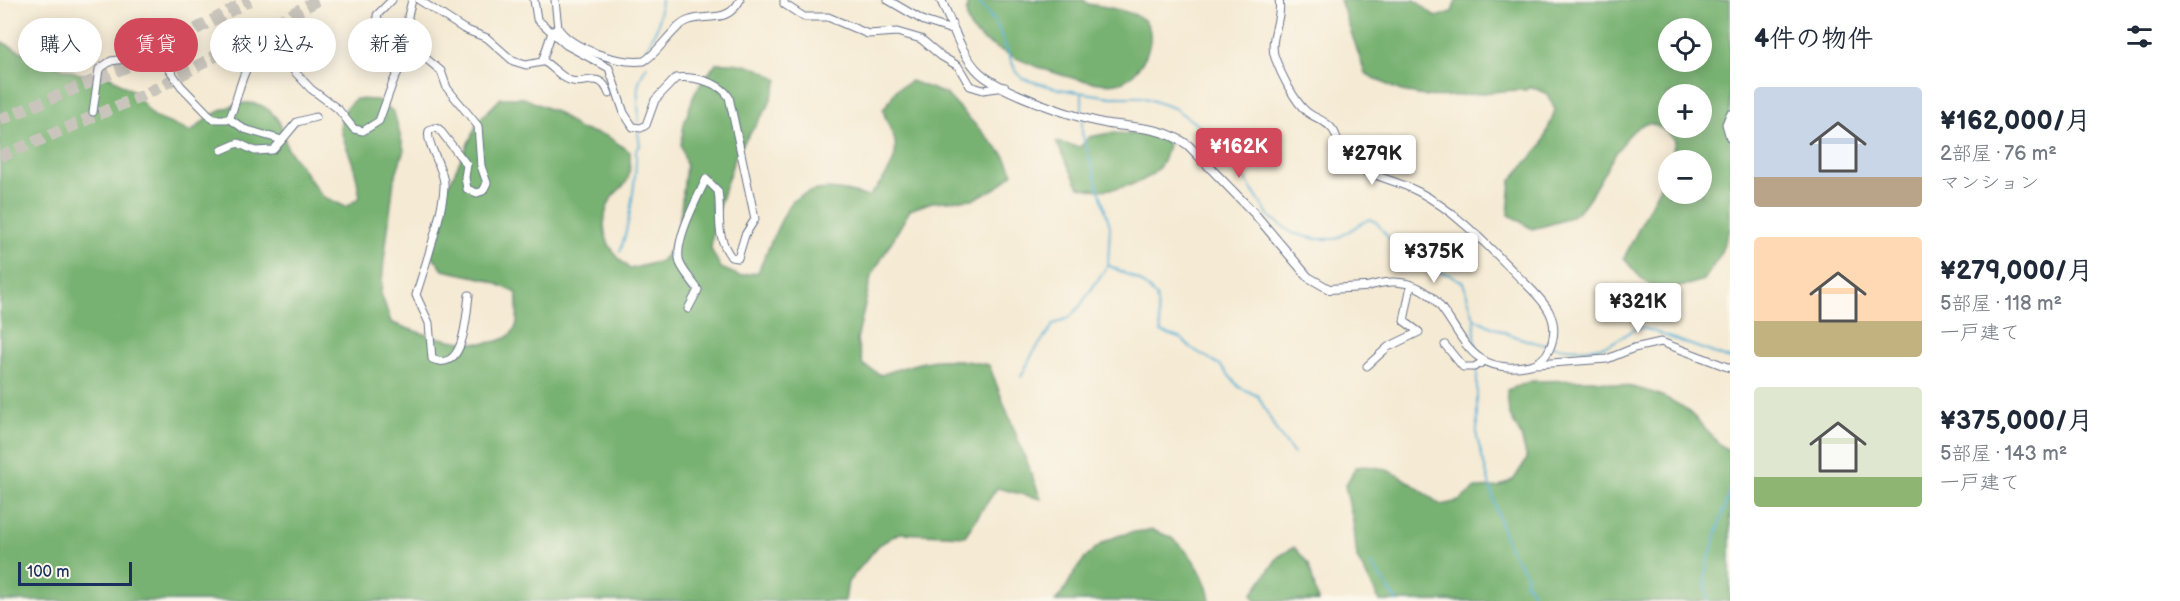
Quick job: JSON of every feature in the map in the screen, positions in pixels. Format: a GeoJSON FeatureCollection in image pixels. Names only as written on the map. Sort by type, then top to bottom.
{"type":"FeatureCollection","features":[{"type":"Feature","properties":{"kind":"street"},"geometry":{"type":"LineString","coordinates":[[378,18],[377,15],[392,0]]}},
{"type":"Feature","properties":{"kind":"street"},"geometry":{"type":"LineString","coordinates":[[408,18],[412,0]]}},
{"type":"Feature","properties":{"kind":"street"},"geometry":{"type":"LineString","coordinates":[[419,0],[458,26],[487,38],[513,61],[526,65],[543,61]]}},
{"type":"Feature","properties":{"kind":"street"},"geometry":{"type":"LineString","coordinates":[[534,0],[534,15],[569,41],[588,50],[630,62],[644,61],[687,20],[721,17],[733,10],[740,0]]}},
{"type":"Feature","properties":{"kind":"street"},"geometry":{"type":"LineString","coordinates":[[543,61],[555,30],[555,0]]}},
{"type":"Feature","properties":{"kind":"street"},"geometry":{"type":"LineString","coordinates":[[784,0],[783,4],[804,17],[828,17],[868,34],[897,32],[921,39],[941,56],[958,66],[970,86],[983,90],[1005,87]]}},
{"type":"Feature","properties":{"kind":"street"},"geometry":{"type":"LineString","coordinates":[[791,8],[795,0]]}},
{"type":"Feature","properties":{"kind":"street"},"geometry":{"type":"LineString","coordinates":[[888,0],[924,21],[955,31]]}},
{"type":"Feature","properties":{"kind":"street"},"geometry":{"type":"LineString","coordinates":[[941,0],[955,31],[980,73],[1005,87],[1075,115],[1149,128],[1176,137],[1188,145],[1254,213],[1308,278],[1329,289],[1396,282],[1411,285],[1436,301],[1479,364]]}},
{"type":"Feature","properties":{"kind":"street"},"geometry":{"type":"LineString","coordinates":[[1279,0],[1273,47],[1275,57],[1301,105],[1312,116],[1326,122],[1334,131],[1344,159],[1355,166],[1420,192],[1465,226],[1538,297],[1555,323],[1555,335],[1549,352],[1537,364]]}},
{"type":"Feature","properties":{"kind":"street"},"geometry":{"type":"LineString","coordinates":[[555,30],[573,50],[595,58],[609,68],[624,113],[629,123],[637,128],[646,124],[655,100],[676,78],[717,84],[724,87],[729,97],[755,219],[745,235],[738,258],[731,257],[725,249],[717,223],[718,192],[706,179],[687,222],[680,251],[679,261],[698,290],[688,309]]}},
{"type":"Feature","properties":{"kind":"street"},"geometry":{"type":"LineString","coordinates":[[230,118],[236,92],[244,74],[258,54],[270,49],[276,52],[311,89],[330,103],[354,129],[363,131],[379,121],[398,72]]}},
{"type":"Feature","properties":{"kind":"street"},"geometry":{"type":"LineString","coordinates":[[93,112],[99,69],[111,62],[153,55],[162,59],[181,86],[213,119],[230,118],[244,129],[282,140]]}},
{"type":"Feature","properties":{"kind":"street"},"geometry":{"type":"LineString","coordinates":[[543,61],[569,81],[600,81],[606,84],[609,94]]}},
{"type":"Feature","properties":{"kind":"street"},"geometry":{"type":"LineString","coordinates":[[432,64],[441,71],[447,88],[478,126],[482,143],[481,166],[487,183],[483,191],[477,193],[466,189],[465,161],[439,129],[434,128],[429,131],[428,138],[442,168],[444,185],[427,262],[416,295],[429,323],[432,359],[439,363],[448,362],[453,358],[462,338],[469,295]]}},
{"type":"Feature","properties":{"kind":"street"},"geometry":{"type":"LineString","coordinates":[[1730,114],[1726,124],[1730,138]]}},
{"type":"Feature","properties":{"kind":"street"},"geometry":{"type":"LineString","coordinates":[[222,150],[238,143],[255,151],[273,150],[297,122],[316,117]]}},
{"type":"Feature","properties":{"kind":"street"},"geometry":{"type":"LineString","coordinates":[[1367,366],[1388,347],[1419,332],[1404,321],[1411,285]]}},
{"type":"Feature","properties":{"kind":"street"},"geometry":{"type":"LineString","coordinates":[[1444,345],[1458,364],[1514,367],[1607,359],[1634,348],[1661,342],[1730,368]]}},
{"type":"Feature","properties":{"kind":"green space"},"geometry":{"type":"Polygon","coordinates":[[[968,0],[1084,0],[1088,4],[1140,17],[1149,28],[1149,46],[1141,65],[1121,82],[1107,84],[1065,76],[1017,58],[980,37],[967,21],[968,0]]]}},
{"type":"Feature","properties":{"kind":"green space"},"geometry":{"type":"Polygon","coordinates":[[[1340,0],[1415,0],[1436,17],[1452,12],[1456,0],[1730,0],[1730,229],[1719,257],[1704,280],[1668,289],[1651,285],[1642,279],[1624,258],[1658,190],[1658,204],[1712,204],[1712,150],[1673,150],[1675,140],[1673,138],[1712,138],[1712,84],[1658,84],[1658,127],[1652,124],[1642,125],[1631,133],[1611,160],[1593,192],[1576,213],[1561,221],[1532,229],[1508,214],[1511,180],[1542,145],[1555,110],[1547,94],[1530,86],[1526,90],[1441,97],[1413,94],[1365,73],[1340,0]]]}},
{"type":"Feature","properties":{"kind":"green space"},"geometry":{"type":"Polygon","coordinates":[[[0,41],[18,50],[18,72],[74,72],[86,76],[107,75],[133,91],[154,117],[191,132],[210,116],[234,105],[257,104],[268,109],[280,123],[288,149],[322,196],[346,207],[360,197],[355,171],[341,132],[342,116],[355,99],[377,100],[394,112],[404,150],[394,180],[381,293],[391,322],[419,332],[458,341],[494,342],[508,336],[517,323],[517,293],[486,279],[443,270],[432,255],[445,193],[479,120],[501,98],[524,98],[558,113],[579,129],[607,136],[630,152],[628,178],[611,199],[604,220],[604,229],[615,254],[630,269],[661,261],[671,249],[679,226],[686,165],[681,145],[684,124],[695,92],[716,63],[749,66],[764,71],[778,80],[768,107],[736,154],[714,221],[711,249],[721,268],[740,276],[758,272],[784,214],[793,201],[801,195],[830,189],[868,197],[888,172],[896,150],[883,110],[897,89],[911,81],[946,94],[1004,155],[1013,173],[998,187],[974,199],[932,202],[910,210],[871,277],[857,340],[863,365],[881,375],[934,360],[959,360],[989,365],[1041,499],[997,488],[965,536],[899,533],[879,545],[848,582],[845,601],[0,601],[0,41]]]}},
{"type":"Feature","properties":{"kind":"green space"},"geometry":{"type":"Polygon","coordinates":[[[1110,133],[1165,135],[1168,145],[1162,163],[1146,178],[1124,187],[1100,190],[1079,187],[1056,142],[1080,147],[1089,137],[1110,133]]]}},
{"type":"Feature","properties":{"kind":"green space"},"geometry":{"type":"Polygon","coordinates":[[[1594,380],[1644,390],[1669,399],[1690,413],[1730,451],[1730,601],[1380,601],[1357,558],[1353,521],[1345,486],[1356,467],[1368,466],[1391,472],[1411,483],[1441,505],[1459,501],[1475,488],[1498,487],[1514,479],[1527,459],[1521,436],[1509,414],[1507,390],[1532,381],[1594,380]]]}},
{"type":"Feature","properties":{"kind":"green space"},"geometry":{"type":"Polygon","coordinates":[[[1152,530],[1172,538],[1187,552],[1202,576],[1210,601],[1055,601],[1086,557],[1102,543],[1120,535],[1152,530]]]}},
{"type":"Feature","properties":{"kind":"green space"},"geometry":{"type":"Polygon","coordinates":[[[1294,547],[1309,564],[1318,601],[1255,601],[1252,594],[1278,557],[1294,547]]]}},
{"type":"Feature","properties":{"kind":"waterway"},"geometry":{"type":"LineString","coordinates":[[645,53],[658,25],[661,0]]}},
{"type":"Feature","properties":{"kind":"waterway"},"geometry":{"type":"LineString","coordinates":[[977,0],[996,23],[1016,72],[1023,79],[1059,89],[1111,97],[1142,97],[1174,108],[1220,141],[1269,216],[1292,233],[1316,239],[1336,239],[1369,219],[1376,222],[1407,262],[1450,275],[1463,282],[1474,318],[1503,332],[1537,343],[1571,349],[1604,346],[1641,327],[1730,359]]}},
{"type":"Feature","properties":{"kind":"waterway"},"geometry":{"type":"LineString","coordinates":[[638,122],[639,81],[647,66]]}},
{"type":"Feature","properties":{"kind":"waterway"},"geometry":{"type":"LineString","coordinates":[[1082,93],[1082,114]]}},
{"type":"Feature","properties":{"kind":"waterway"},"geometry":{"type":"LineString","coordinates":[[1021,377],[1033,353],[1054,324],[1070,317],[1108,265],[1110,226],[1082,133],[1082,120]]}},
{"type":"Feature","properties":{"kind":"waterway"},"geometry":{"type":"LineString","coordinates":[[620,252],[632,201],[636,150],[640,146],[638,132]]}},
{"type":"Feature","properties":{"kind":"waterway"},"geometry":{"type":"LineString","coordinates":[[1108,265],[1140,281],[1156,296],[1161,332],[1182,339],[1191,348],[1220,365],[1239,387],[1258,396],[1278,433],[1294,454]]}},
{"type":"Feature","properties":{"kind":"waterway"},"geometry":{"type":"LineString","coordinates":[[1474,318],[1476,351]]}},
{"type":"Feature","properties":{"kind":"waterway"},"geometry":{"type":"LineString","coordinates":[[1477,368],[1477,438],[1501,526],[1509,548],[1527,575],[1525,583],[1530,588],[1535,601]]}},
{"type":"Feature","properties":{"kind":"waterway"},"geometry":{"type":"LineString","coordinates":[[1708,601],[1705,578],[1707,565],[1730,490]]}},
{"type":"Feature","properties":{"kind":"waterway"},"geometry":{"type":"LineString","coordinates":[[1371,564],[1397,601]]}},
{"type":"Feature","properties":{"kind":"tunnel"},"geometry":{"type":"LineString","coordinates":[[0,120],[126,67],[250,0]]}},
{"type":"Feature","properties":{"kind":"tunnel"},"geometry":{"type":"LineString","coordinates":[[0,157],[148,93],[318,0]]}}]}
